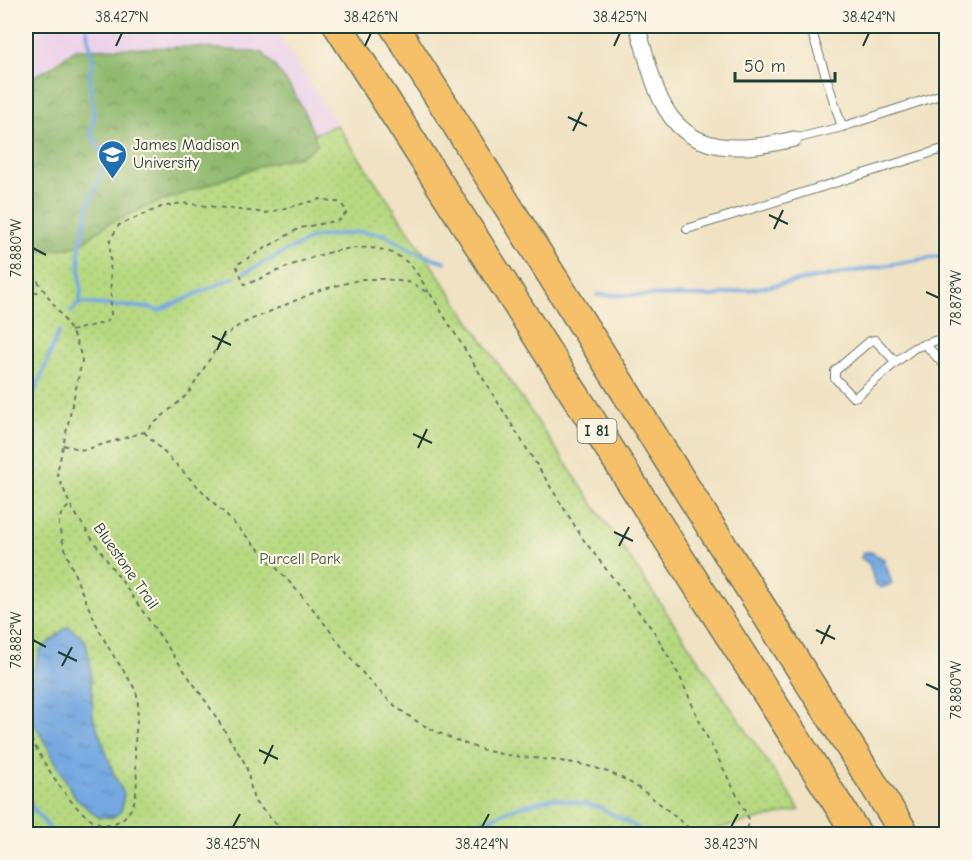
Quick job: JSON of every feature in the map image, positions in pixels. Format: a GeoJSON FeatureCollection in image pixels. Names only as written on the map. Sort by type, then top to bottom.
{"type":"FeatureCollection","features":[{"type":"Feature","properties":{"kind":"highway","name":"I 81"},"geometry":{"type":"LineString","coordinates":[[338,26],[857,834]]}},
{"type":"Feature","properties":{"kind":"highway","name":"I 81"},"geometry":{"type":"LineString","coordinates":[[394,26],[905,834]]}},
{"type":"Feature","properties":{"kind":"street"},"geometry":{"type":"LineString","coordinates":[[637,26],[664,106],[676,122],[693,135],[715,145],[736,149],[794,139]]}},
{"type":"Feature","properties":{"kind":"lane"},"geometry":{"type":"LineString","coordinates":[[821,26],[810,27],[842,127]]}},
{"type":"Feature","properties":{"kind":"lane"},"geometry":{"type":"LineString","coordinates":[[794,139],[842,127],[946,93]]}},
{"type":"Feature","properties":{"kind":"lane"},"geometry":{"type":"LineString","coordinates":[[687,229],[946,148]]}},
{"type":"Feature","properties":{"kind":"lane"},"geometry":{"type":"LineString","coordinates":[[896,362],[878,341],[872,340],[837,369],[835,376],[851,396],[855,397],[896,362],[909,350],[946,337]]}},
{"type":"Feature","properties":{"kind":"lane"},"geometry":{"type":"LineString","coordinates":[[925,344],[946,368]]}},
{"type":"Feature","properties":{"kind":"path"},"geometry":{"type":"LineString","coordinates":[[71,331],[106,322],[111,317],[113,302],[110,240],[119,225],[161,207],[182,203],[266,213],[321,199],[341,203],[347,212],[340,220],[300,228],[236,265],[245,285],[322,253],[378,249],[395,255],[410,265],[583,539],[655,633],[680,677],[703,729],[749,819],[747,834]]}},
{"type":"Feature","properties":{"kind":"path","name":"Bluestone Trail"},"geometry":{"type":"LineString","coordinates":[[26,259],[42,290],[80,346],[82,361],[57,473],[70,505],[209,706],[246,765],[254,801],[286,834]]}},
{"type":"Feature","properties":{"kind":"path"},"geometry":{"type":"LineString","coordinates":[[63,445],[84,450],[144,432],[189,394],[224,336],[241,324],[321,290],[362,279],[412,283],[431,295]]}},
{"type":"Feature","properties":{"kind":"path"},"geometry":{"type":"LineString","coordinates":[[26,297],[42,290]]}},
{"type":"Feature","properties":{"kind":"path"},"geometry":{"type":"LineString","coordinates":[[144,432],[303,598],[369,683],[408,715],[424,725],[474,747],[502,754],[575,762],[608,773],[656,798],[696,834]]}},
{"type":"Feature","properties":{"kind":"path"},"geometry":{"type":"LineString","coordinates":[[26,731],[61,788],[78,810],[97,824],[116,824],[130,815],[137,794],[134,738],[138,694],[98,630],[63,542],[59,521],[63,511],[70,505]]}},
{"type":"Feature","properties":{"kind":"shaded area","name":"James Madison University"},"geometry":{"type":"Polygon","coordinates":[[[26,26],[274,26],[337,125],[29,245],[26,234],[26,26]]]}},
{"type":"Feature","properties":{"kind":"green space","name":"James Madison University"},"geometry":{"type":"Polygon","coordinates":[[[198,47],[263,53],[296,96],[308,119],[317,145],[301,156],[269,163],[148,206],[108,224],[78,246],[41,252],[26,233],[26,77],[29,79],[50,68],[75,49],[198,47]]]}},
{"type":"Feature","properties":{"kind":"green space","name":"Purcell Park"},"geometry":{"type":"Polygon","coordinates":[[[337,125],[800,810],[692,834],[26,834],[26,247],[337,125]]]}},
{"type":"Feature","properties":{"kind":"water"},"geometry":{"type":"Polygon","coordinates":[[[863,552],[871,552],[884,559],[892,584],[881,588],[875,584],[869,564],[861,558],[863,552]]]}},
{"type":"Feature","properties":{"kind":"water"},"geometry":{"type":"Polygon","coordinates":[[[68,626],[85,640],[90,660],[93,716],[115,777],[124,794],[121,811],[113,817],[98,817],[76,799],[26,708],[26,698],[40,650],[68,626]]]}},
{"type":"Feature","properties":{"kind":"waterway"},"geometry":{"type":"LineString","coordinates":[[71,312],[79,303],[81,292],[79,252],[88,208],[104,165],[100,150],[91,133],[94,115],[89,76],[93,62],[86,26]]}},
{"type":"Feature","properties":{"kind":"waterway"},"geometry":{"type":"LineString","coordinates":[[244,273],[314,237],[360,232],[383,234],[417,253],[445,262]]}},
{"type":"Feature","properties":{"kind":"waterway"},"geometry":{"type":"LineString","coordinates":[[597,295],[713,296],[946,255]]}},
{"type":"Feature","properties":{"kind":"waterway"},"geometry":{"type":"LineString","coordinates":[[79,303],[151,308],[158,311],[235,277]]}},
{"type":"Feature","properties":{"kind":"waterway"},"geometry":{"type":"LineString","coordinates":[[26,415],[59,331]]}},
{"type":"Feature","properties":{"kind":"waterway"},"geometry":{"type":"LineString","coordinates":[[462,834],[484,821],[515,808],[553,798],[599,807],[649,834]]}},
{"type":"Feature","properties":{"kind":"waterway"},"geometry":{"type":"LineString","coordinates":[[26,799],[54,834]]}},
{"type":"Feature","properties":{"kind":"place","name":"James Madison University"},"geometry":{"type":"Point","coordinates":[112,180]}}]}
